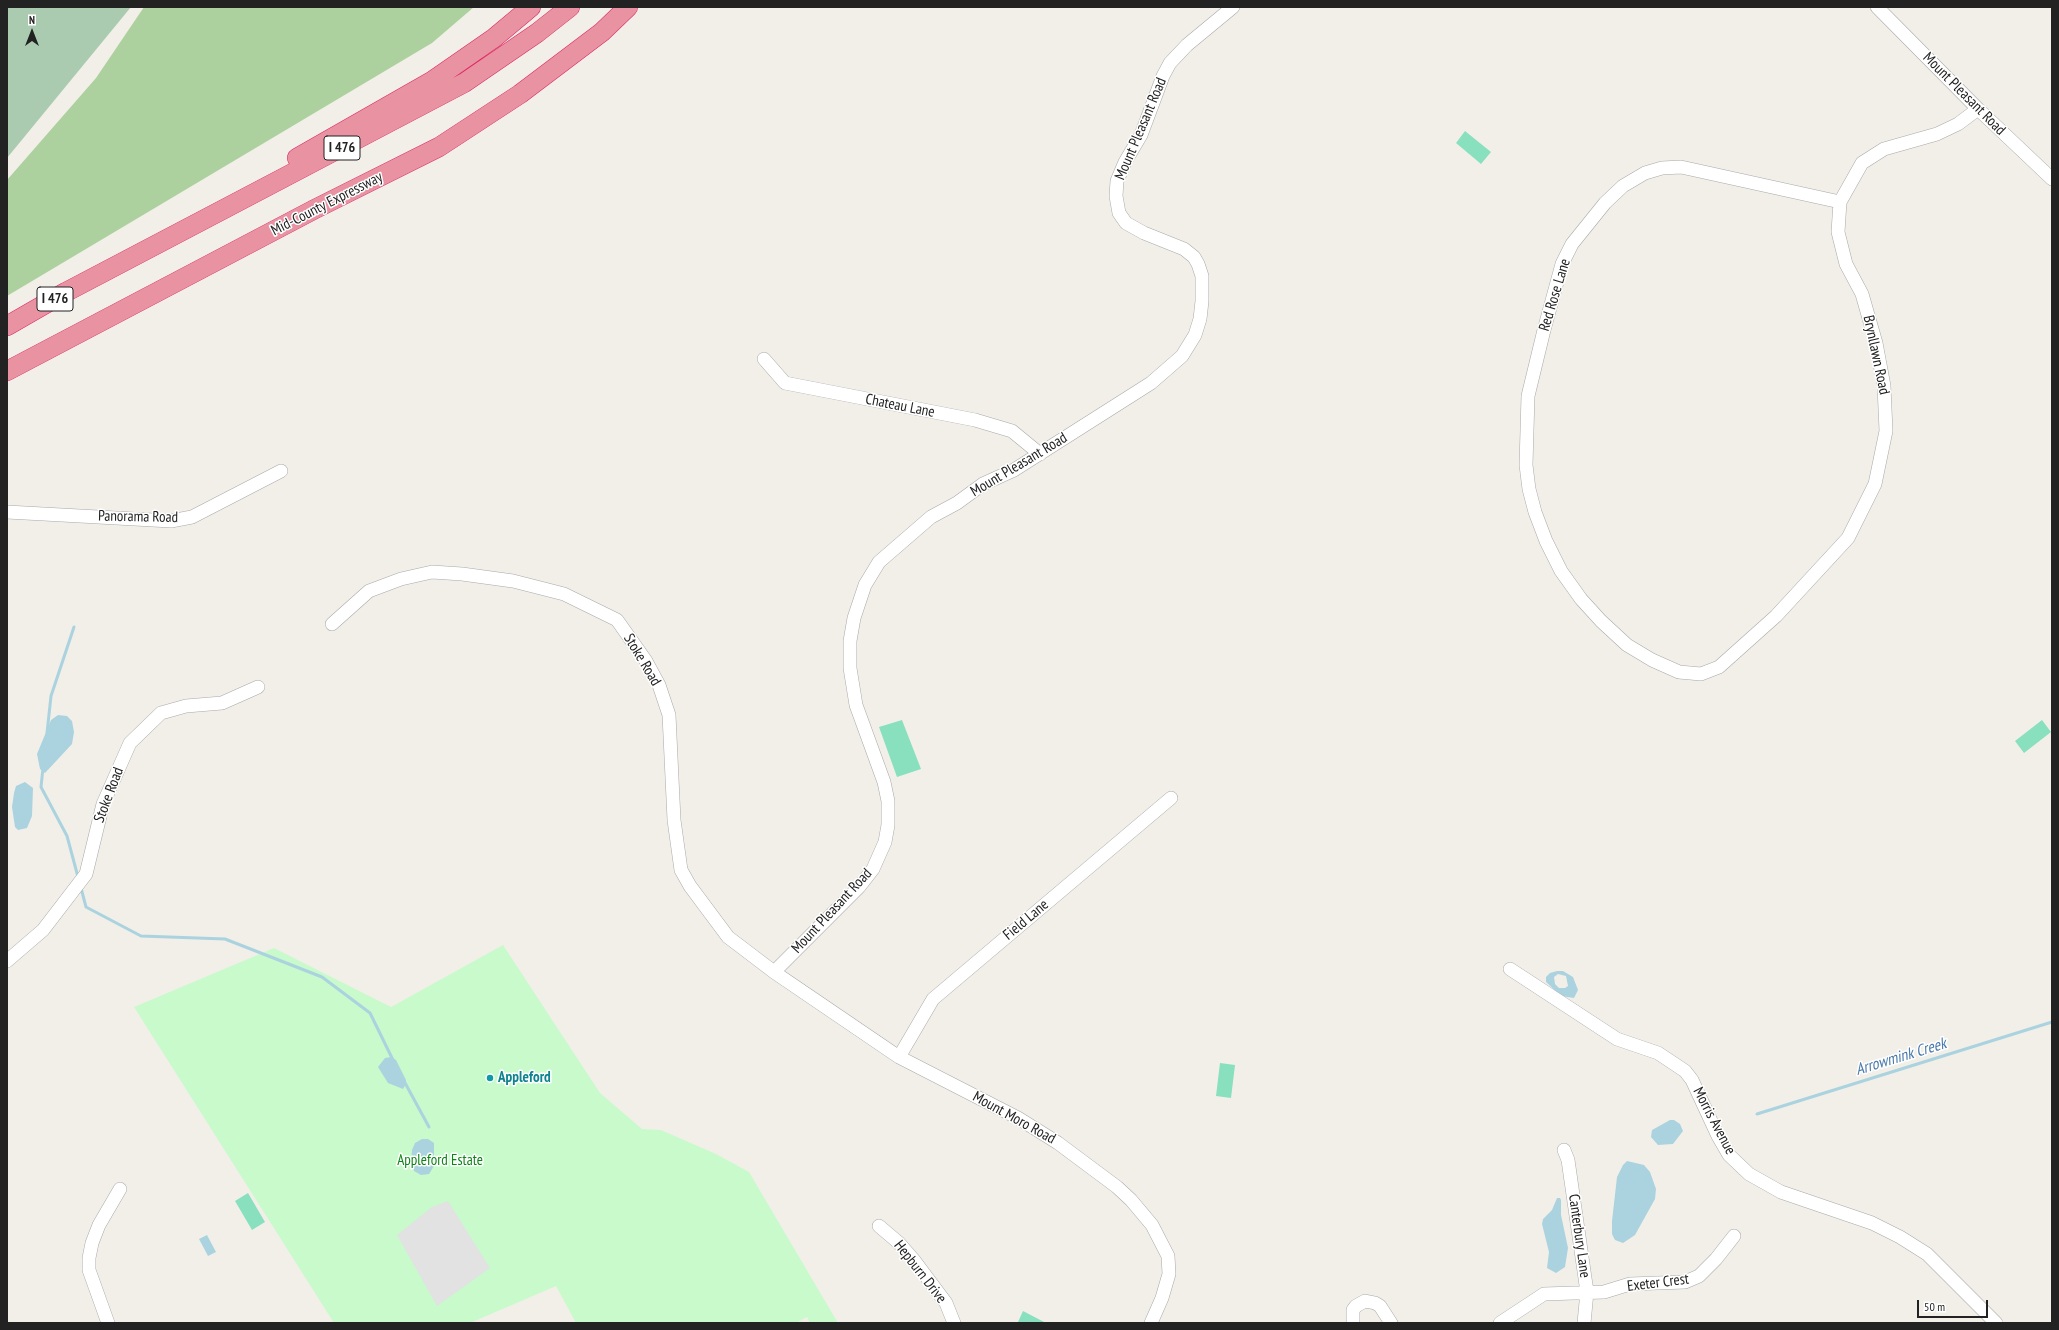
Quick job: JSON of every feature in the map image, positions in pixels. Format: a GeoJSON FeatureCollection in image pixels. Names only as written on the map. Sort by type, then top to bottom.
{"type":"FeatureCollection","features":[{"type":"Feature","properties":{"kind":"highway"},"geometry":{"type":"LineString","coordinates":[[513,23],[523,7]]}},
{"type":"Feature","properties":{"kind":"highway"},"geometry":{"type":"LineString","coordinates":[[104,272],[334,136],[432,81],[513,23],[531,7]]}},
{"type":"Feature","properties":{"kind":"highway","name":"I 476"},"geometry":{"type":"LineString","coordinates":[[7,326],[104,272],[464,83],[537,34],[570,7]]}},
{"type":"Feature","properties":{"kind":"highway","name":"Mid-County Expressway"},"geometry":{"type":"LineString","coordinates":[[7,372],[288,223],[440,146],[520,94],[602,32],[628,7]]}},
{"type":"Feature","properties":{"kind":"street","name":"Mount Pleasant Road"},"geometry":{"type":"LineString","coordinates":[[774,972],[859,887],[873,869],[885,842],[888,825],[888,801],[884,782],[856,705],[850,668],[850,641],[854,618],[866,585],[879,562],[931,517],[956,503],[983,484],[1014,470],[1151,383],[1182,356],[1195,334],[1200,319],[1202,301],[1202,276],[1198,264],[1194,257],[1184,249],[1144,234],[1126,223],[1120,213],[1117,202],[1117,181],[1125,162],[1141,135],[1163,76],[1170,64],[1187,45],[1233,7]]}},
{"type":"Feature","properties":{"kind":"street","name":"Mount Pleasant Road"},"geometry":{"type":"LineString","coordinates":[[1877,7],[1978,109],[2052,179]]}},
{"type":"Feature","properties":{"kind":"street","name":"Brynllawn Road"},"geometry":{"type":"LineString","coordinates":[[1606,626],[1627,646],[1652,660],[1679,672],[1701,674],[1719,666],[1776,616],[1848,538],[1875,484],[1886,431],[1884,386],[1876,343],[1862,294],[1846,264],[1838,232],[1840,202],[1862,163],[1884,150],[1936,134],[1958,124],[1978,109]]}},
{"type":"Feature","properties":{"kind":"street","name":"Red Rose Lane"},"geometry":{"type":"LineString","coordinates":[[1606,626],[1561,571],[1546,541],[1535,512],[1529,489],[1526,466],[1528,396],[1562,264],[1572,244],[1605,204],[1623,186],[1645,173],[1662,168],[1681,167],[1840,202]]}},
{"type":"Feature","properties":{"kind":"street","name":"Chateau Lane"},"geometry":{"type":"LineString","coordinates":[[764,359],[784,383],[975,420],[1012,431],[1040,454]]}},
{"type":"Feature","properties":{"kind":"street","name":"Panorama Road"},"geometry":{"type":"LineString","coordinates":[[7,512],[171,521],[192,517],[281,471]]}},
{"type":"Feature","properties":{"kind":"street","name":"Stoke Road"},"geometry":{"type":"LineString","coordinates":[[332,624],[369,591],[401,579],[432,572],[462,574],[513,581],[564,594],[617,620],[646,661],[658,685],[668,715],[674,820],[681,870],[690,886],[728,937],[774,972]]}},
{"type":"Feature","properties":{"kind":"street","name":"Stoke Road"},"geometry":{"type":"LineString","coordinates":[[7,961],[43,930],[86,874],[103,804],[130,743],[161,712],[186,706],[222,703],[258,687]]}},
{"type":"Feature","properties":{"kind":"street","name":"Field Lane"},"geometry":{"type":"LineString","coordinates":[[899,1057],[932,999],[1171,798]]}},
{"type":"Feature","properties":{"kind":"street","name":"Morris Avenue"},"geometry":{"type":"LineString","coordinates":[[1510,970],[1617,1039],[1658,1053],[1685,1072],[1692,1080],[1718,1136],[1729,1155],[1749,1174],[1781,1192],[1872,1223],[1900,1237],[1927,1254],[1996,1323]]}},
{"type":"Feature","properties":{"kind":"street","name":"Mount Moro Road"},"geometry":{"type":"LineString","coordinates":[[774,972],[899,1057],[1009,1113],[1058,1143],[1117,1187],[1131,1200],[1152,1225],[1168,1256],[1169,1274],[1162,1298],[1151,1323]]}},
{"type":"Feature","properties":{"kind":"street","name":"Canterbury Lane"},"geometry":{"type":"LineString","coordinates":[[1564,1150],[1568,1160],[1588,1292],[1584,1323]]}},
{"type":"Feature","properties":{"kind":"street"},"geometry":{"type":"LineString","coordinates":[[108,1323],[89,1270],[89,1258],[92,1243],[99,1225],[120,1189]]}},
{"type":"Feature","properties":{"kind":"street","name":"Hepburn Drive"},"geometry":{"type":"LineString","coordinates":[[879,1226],[899,1243],[913,1259],[946,1303],[954,1323]]}},
{"type":"Feature","properties":{"kind":"street","name":"Exeter Crest"},"geometry":{"type":"LineString","coordinates":[[1500,1323],[1544,1294],[1604,1292],[1630,1284],[1685,1282],[1699,1276],[1716,1259],[1734,1236]]}},
{"type":"Feature","properties":{"kind":"street"},"geometry":{"type":"LineString","coordinates":[[1353,1323],[1353,1310],[1356,1306],[1365,1301],[1375,1303],[1380,1306],[1391,1323]]}},
{"type":"Feature","properties":{"kind":"green space"},"geometry":{"type":"Polygon","coordinates":[[[7,7],[131,7],[7,158],[7,7]]]}},
{"type":"Feature","properties":{"kind":"green space"},"geometry":{"type":"Polygon","coordinates":[[[144,7],[474,7],[432,43],[7,296],[7,180],[96,78],[144,7]]]}},
{"type":"Feature","properties":{"kind":"green space"},"geometry":{"type":"Polygon","coordinates":[[[1465,131],[1491,152],[1481,164],[1456,143],[1465,131]]]}},
{"type":"Feature","properties":{"kind":"green space"},"geometry":{"type":"Polygon","coordinates":[[[902,720],[921,769],[897,777],[879,727],[902,720]]]}},
{"type":"Feature","properties":{"kind":"green space"},"geometry":{"type":"Polygon","coordinates":[[[2042,720],[2051,732],[2024,753],[2015,741],[2042,720]]]}},
{"type":"Feature","properties":{"kind":"green space","name":"Appleford Estate"},"geometry":{"type":"Polygon","coordinates":[[[503,945],[600,1093],[642,1129],[661,1130],[716,1154],[749,1172],[838,1323],[810,1323],[807,1317],[796,1323],[576,1323],[556,1286],[470,1323],[334,1323],[134,1007],[274,948],[391,1007],[503,945]]]}},
{"type":"Feature","properties":{"kind":"green space"},"geometry":{"type":"Polygon","coordinates":[[[1220,1063],[1235,1065],[1231,1098],[1216,1096],[1220,1063]]]}},
{"type":"Feature","properties":{"kind":"green space"},"geometry":{"type":"Polygon","coordinates":[[[248,1193],[265,1222],[252,1230],[235,1201],[248,1193]]]}},
{"type":"Feature","properties":{"kind":"green space"},"geometry":{"type":"Polygon","coordinates":[[[1023,1311],[1046,1323],[1019,1323],[1018,1322],[1023,1311]]]}},
{"type":"Feature","properties":{"kind":"shaded area"},"geometry":{"type":"Polygon","coordinates":[[[448,1201],[490,1268],[437,1306],[397,1235],[432,1207],[448,1201]]]}},
{"type":"Feature","properties":{"kind":"water"},"geometry":{"type":"Polygon","coordinates":[[[58,715],[67,716],[72,721],[74,732],[72,744],[45,773],[40,769],[37,754],[51,720],[58,715]]]}},
{"type":"Feature","properties":{"kind":"water"},"geometry":{"type":"Polygon","coordinates":[[[25,782],[33,788],[32,816],[27,828],[18,830],[15,827],[12,807],[14,793],[16,786],[25,782]]]}},
{"type":"Feature","properties":{"kind":"water"},"geometry":{"type":"Polygon","coordinates":[[[1563,971],[1573,977],[1578,990],[1574,998],[1561,996],[1546,982],[1546,977],[1550,973],[1563,971]],[[1558,974],[1554,977],[1555,984],[1559,988],[1565,988],[1568,986],[1566,976],[1558,974]]]}},
{"type":"Feature","properties":{"kind":"water"},"geometry":{"type":"Polygon","coordinates":[[[391,1057],[396,1060],[406,1080],[406,1084],[403,1089],[388,1083],[378,1067],[385,1058],[391,1057]]]}},
{"type":"Feature","properties":{"kind":"water"},"geometry":{"type":"Polygon","coordinates":[[[1670,1120],[1674,1120],[1680,1124],[1683,1131],[1673,1144],[1658,1145],[1651,1137],[1652,1130],[1670,1120]]]}},
{"type":"Feature","properties":{"kind":"water"},"geometry":{"type":"Polygon","coordinates":[[[422,1139],[428,1139],[434,1143],[434,1166],[429,1174],[421,1175],[414,1171],[411,1163],[412,1150],[415,1143],[422,1139]]]}},
{"type":"Feature","properties":{"kind":"water"},"geometry":{"type":"Polygon","coordinates":[[[1627,1161],[1644,1165],[1650,1172],[1656,1189],[1655,1199],[1635,1235],[1623,1243],[1615,1240],[1612,1234],[1612,1221],[1617,1177],[1623,1165],[1627,1161]]]}},
{"type":"Feature","properties":{"kind":"water"},"geometry":{"type":"Polygon","coordinates":[[[1557,1198],[1560,1198],[1561,1200],[1561,1215],[1568,1248],[1565,1267],[1556,1273],[1547,1268],[1549,1252],[1542,1224],[1543,1219],[1552,1210],[1557,1198]]]}},
{"type":"Feature","properties":{"kind":"water"},"geometry":{"type":"Polygon","coordinates":[[[207,1235],[216,1252],[208,1256],[199,1239],[207,1235]]]}},
{"type":"Feature","properties":{"kind":"waterway"},"geometry":{"type":"LineString","coordinates":[[47,733],[51,696],[74,627]]}},
{"type":"Feature","properties":{"kind":"waterway"},"geometry":{"type":"LineString","coordinates":[[43,768],[41,787],[67,836],[78,877]]}},
{"type":"Feature","properties":{"kind":"waterway"},"geometry":{"type":"LineString","coordinates":[[81,888],[86,907],[141,936],[225,939],[322,977],[370,1013],[393,1060]]}},
{"type":"Feature","properties":{"kind":"waterway","name":"Arrowmink Creek"},"geometry":{"type":"LineString","coordinates":[[1757,1114],[2052,1022]]}},
{"type":"Feature","properties":{"kind":"waterway"},"geometry":{"type":"LineString","coordinates":[[404,1081],[429,1127]]}},
{"type":"Feature","properties":{"kind":"place","name":"Appleford"},"geometry":{"type":"Point","coordinates":[490,1078]}}]}
